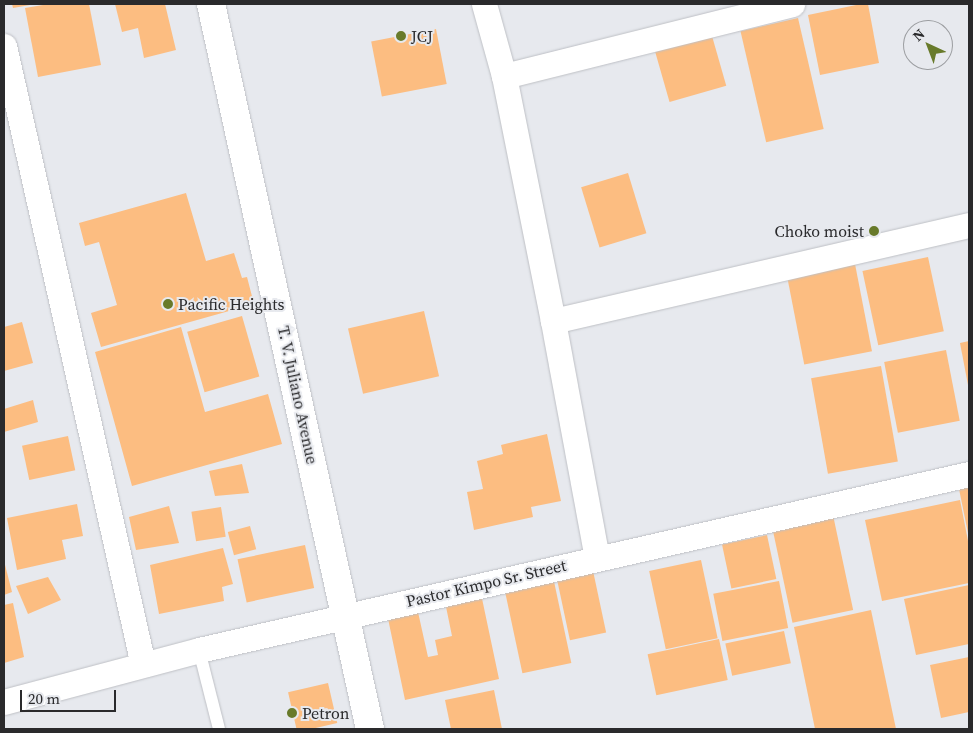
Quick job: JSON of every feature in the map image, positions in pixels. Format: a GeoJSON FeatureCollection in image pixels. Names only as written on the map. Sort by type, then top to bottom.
{"type":"FeatureCollection","features":[{"type":"Feature","properties":{"kind":"main road","name":"T. V. Juliano Avenue"},"geometry":{"type":"LineString","coordinates":[[211,4],[370,729]]}},
{"type":"Feature","properties":{"kind":"street"},"geometry":{"type":"LineString","coordinates":[[484,4],[504,76],[554,321],[596,558]]}},
{"type":"Feature","properties":{"kind":"street"},"geometry":{"type":"LineString","coordinates":[[504,76],[792,4]]}},
{"type":"Feature","properties":{"kind":"street"},"geometry":{"type":"LineString","coordinates":[[4,46],[142,665]]}},
{"type":"Feature","properties":{"kind":"street"},"geometry":{"type":"LineString","coordinates":[[554,321],[969,225]]}},
{"type":"Feature","properties":{"kind":"street","name":"Pastor Kimpo Sr. Street"},"geometry":{"type":"LineString","coordinates":[[4,702],[199,650],[969,474]]}},
{"type":"Feature","properties":{"kind":"lane"},"geometry":{"type":"LineString","coordinates":[[199,650],[219,729]]}},
{"type":"Feature","properties":{"kind":"building"},"geometry":{"type":"Polygon","coordinates":[[[12,4],[30,4],[30,5],[13,8],[12,4]]]}},
{"type":"Feature","properties":{"kind":"building"},"geometry":{"type":"Polygon","coordinates":[[[49,4],[89,4],[101,65],[38,77],[25,8],[49,4]]]}},
{"type":"Feature","properties":{"kind":"building"},"geometry":{"type":"Polygon","coordinates":[[[115,4],[165,4],[176,50],[144,58],[138,28],[122,32],[115,4]]]}},
{"type":"Feature","properties":{"kind":"building"},"geometry":{"type":"Polygon","coordinates":[[[868,4],[879,63],[820,75],[808,15],[868,4]]]}},
{"type":"Feature","properties":{"kind":"building"},"geometry":{"type":"Polygon","coordinates":[[[798,18],[824,129],[766,142],[741,31],[798,18]]]}},
{"type":"Feature","properties":{"kind":"building"},"geometry":{"type":"Polygon","coordinates":[[[436,29],[447,84],[382,97],[371,42],[436,29]]]}},
{"type":"Feature","properties":{"kind":"building"},"geometry":{"type":"Polygon","coordinates":[[[710,29],[726,86],[670,102],[653,45],[710,29]]]}},
{"type":"Feature","properties":{"kind":"building"},"geometry":{"type":"Polygon","coordinates":[[[628,173],[646,233],[600,248],[581,187],[628,173]]]}},
{"type":"Feature","properties":{"kind":"building"},"geometry":{"type":"Polygon","coordinates":[[[186,193],[206,261],[234,253],[242,278],[247,277],[254,304],[101,347],[91,313],[117,305],[99,242],[85,246],[79,223],[186,193]]]}},
{"type":"Feature","properties":{"kind":"building"},"geometry":{"type":"Polygon","coordinates":[[[928,257],[944,331],[878,345],[862,271],[928,257]]]}},
{"type":"Feature","properties":{"kind":"building"},"geometry":{"type":"Polygon","coordinates":[[[855,264],[872,351],[804,365],[787,277],[855,264]]]}},
{"type":"Feature","properties":{"kind":"building"},"geometry":{"type":"Polygon","coordinates":[[[424,311],[439,376],[363,394],[348,329],[424,311]]]}},
{"type":"Feature","properties":{"kind":"building"},"geometry":{"type":"Polygon","coordinates":[[[242,316],[259,377],[205,392],[187,332],[242,316]]]}},
{"type":"Feature","properties":{"kind":"building"},"geometry":{"type":"Polygon","coordinates":[[[22,322],[33,363],[4,371],[4,327],[22,322]]]}},
{"type":"Feature","properties":{"kind":"building"},"geometry":{"type":"Polygon","coordinates":[[[181,327],[205,412],[268,394],[282,444],[132,486],[95,352],[181,327]]]}},
{"type":"Feature","properties":{"kind":"building"},"geometry":{"type":"Polygon","coordinates":[[[969,341],[969,385],[968,385],[960,343],[969,341]]]}},
{"type":"Feature","properties":{"kind":"building"},"geometry":{"type":"Polygon","coordinates":[[[946,350],[960,421],[898,433],[884,362],[946,350]]]}},
{"type":"Feature","properties":{"kind":"building"},"geometry":{"type":"Polygon","coordinates":[[[881,366],[898,462],[828,474],[811,378],[881,366]]]}},
{"type":"Feature","properties":{"kind":"building"},"geometry":{"type":"Polygon","coordinates":[[[33,400],[38,422],[4,432],[4,409],[33,400]]]}},
{"type":"Feature","properties":{"kind":"building"},"geometry":{"type":"Polygon","coordinates":[[[547,434],[561,501],[531,507],[533,517],[474,530],[467,492],[483,489],[477,461],[503,454],[501,445],[547,434]]]}},
{"type":"Feature","properties":{"kind":"building"},"geometry":{"type":"Polygon","coordinates":[[[68,436],[75,470],[29,480],[22,446],[68,436]]]}},
{"type":"Feature","properties":{"kind":"building"},"geometry":{"type":"Polygon","coordinates":[[[242,464],[249,493],[215,496],[209,471],[242,464]]]}},
{"type":"Feature","properties":{"kind":"building"},"geometry":{"type":"Polygon","coordinates":[[[969,487],[969,533],[968,533],[959,489],[969,487]]]}},
{"type":"Feature","properties":{"kind":"building"},"geometry":{"type":"Polygon","coordinates":[[[960,500],[969,546],[969,583],[882,601],[865,520],[960,500]]]}},
{"type":"Feature","properties":{"kind":"building"},"geometry":{"type":"Polygon","coordinates":[[[77,504],[83,536],[62,540],[66,559],[17,570],[7,518],[77,504]]]}},
{"type":"Feature","properties":{"kind":"building"},"geometry":{"type":"Polygon","coordinates":[[[169,506],[179,543],[136,550],[129,517],[169,506]]]}},
{"type":"Feature","properties":{"kind":"building"},"geometry":{"type":"Polygon","coordinates":[[[221,507],[226,537],[196,541],[191,512],[221,507]]]}},
{"type":"Feature","properties":{"kind":"building"},"geometry":{"type":"Polygon","coordinates":[[[833,515],[853,610],[793,623],[772,528],[833,515]]]}},
{"type":"Feature","properties":{"kind":"building"},"geometry":{"type":"Polygon","coordinates":[[[250,526],[256,549],[234,555],[228,532],[250,526]]]}},
{"type":"Feature","properties":{"kind":"building"},"geometry":{"type":"Polygon","coordinates":[[[767,535],[776,579],[731,589],[722,545],[767,535]]]}},
{"type":"Feature","properties":{"kind":"building"},"geometry":{"type":"Polygon","coordinates":[[[305,545],[314,588],[247,602],[238,559],[305,545]]]}},
{"type":"Feature","properties":{"kind":"building"},"geometry":{"type":"Polygon","coordinates":[[[223,548],[233,584],[222,587],[224,601],[159,614],[150,565],[223,548]]]}},
{"type":"Feature","properties":{"kind":"building"},"geometry":{"type":"Polygon","coordinates":[[[701,560],[718,638],[666,649],[649,571],[701,560]]]}},
{"type":"Feature","properties":{"kind":"building"},"geometry":{"type":"Polygon","coordinates":[[[4,561],[12,592],[4,595],[4,561]]]}},
{"type":"Feature","properties":{"kind":"building"},"geometry":{"type":"Polygon","coordinates":[[[592,566],[606,633],[570,640],[556,574],[592,566]]]}},
{"type":"Feature","properties":{"kind":"building"},"geometry":{"type":"Polygon","coordinates":[[[552,572],[571,663],[522,673],[503,582],[552,572]]]}},
{"type":"Feature","properties":{"kind":"building"},"geometry":{"type":"Polygon","coordinates":[[[48,577],[61,600],[28,614],[16,586],[48,577]]]}},
{"type":"Feature","properties":{"kind":"building"},"geometry":{"type":"Polygon","coordinates":[[[779,581],[788,628],[722,641],[713,594],[779,581]]]}},
{"type":"Feature","properties":{"kind":"building"},"geometry":{"type":"Polygon","coordinates":[[[969,585],[969,644],[916,655],[904,599],[969,585]]]}},
{"type":"Feature","properties":{"kind":"building"},"geometry":{"type":"Polygon","coordinates":[[[480,589],[499,679],[405,700],[386,609],[416,603],[428,657],[438,655],[435,640],[452,636],[444,597],[480,589]]]}},
{"type":"Feature","properties":{"kind":"building"},"geometry":{"type":"Polygon","coordinates":[[[13,603],[24,657],[4,663],[4,605],[13,603]]]}},
{"type":"Feature","properties":{"kind":"building"},"geometry":{"type":"Polygon","coordinates":[[[871,610],[896,729],[815,729],[794,627],[871,610]]]}},
{"type":"Feature","properties":{"kind":"building"},"geometry":{"type":"Polygon","coordinates":[[[784,631],[791,663],[732,676],[725,643],[784,631]]]}},
{"type":"Feature","properties":{"kind":"building"},"geometry":{"type":"Polygon","coordinates":[[[719,639],[728,680],[656,695],[648,654],[719,639]]]}},
{"type":"Feature","properties":{"kind":"building"},"geometry":{"type":"Polygon","coordinates":[[[969,657],[969,712],[941,718],[930,665],[969,657]]]}},
{"type":"Feature","properties":{"kind":"building"},"geometry":{"type":"Polygon","coordinates":[[[328,683],[337,723],[311,729],[297,729],[288,692],[328,683]]]}},
{"type":"Feature","properties":{"kind":"building"},"geometry":{"type":"Polygon","coordinates":[[[494,690],[502,729],[451,729],[445,700],[494,690]]]}},
{"type":"Feature","properties":{"kind":"place","name":"JCJ"},"geometry":{"type":"Point","coordinates":[401,36]}},
{"type":"Feature","properties":{"kind":"place","name":"Choko moist"},"geometry":{"type":"Point","coordinates":[874,231]}},
{"type":"Feature","properties":{"kind":"place","name":"Pacific Heights"},"geometry":{"type":"Point","coordinates":[168,304]}},
{"type":"Feature","properties":{"kind":"place","name":"Petron"},"geometry":{"type":"Point","coordinates":[292,713]}}]}
